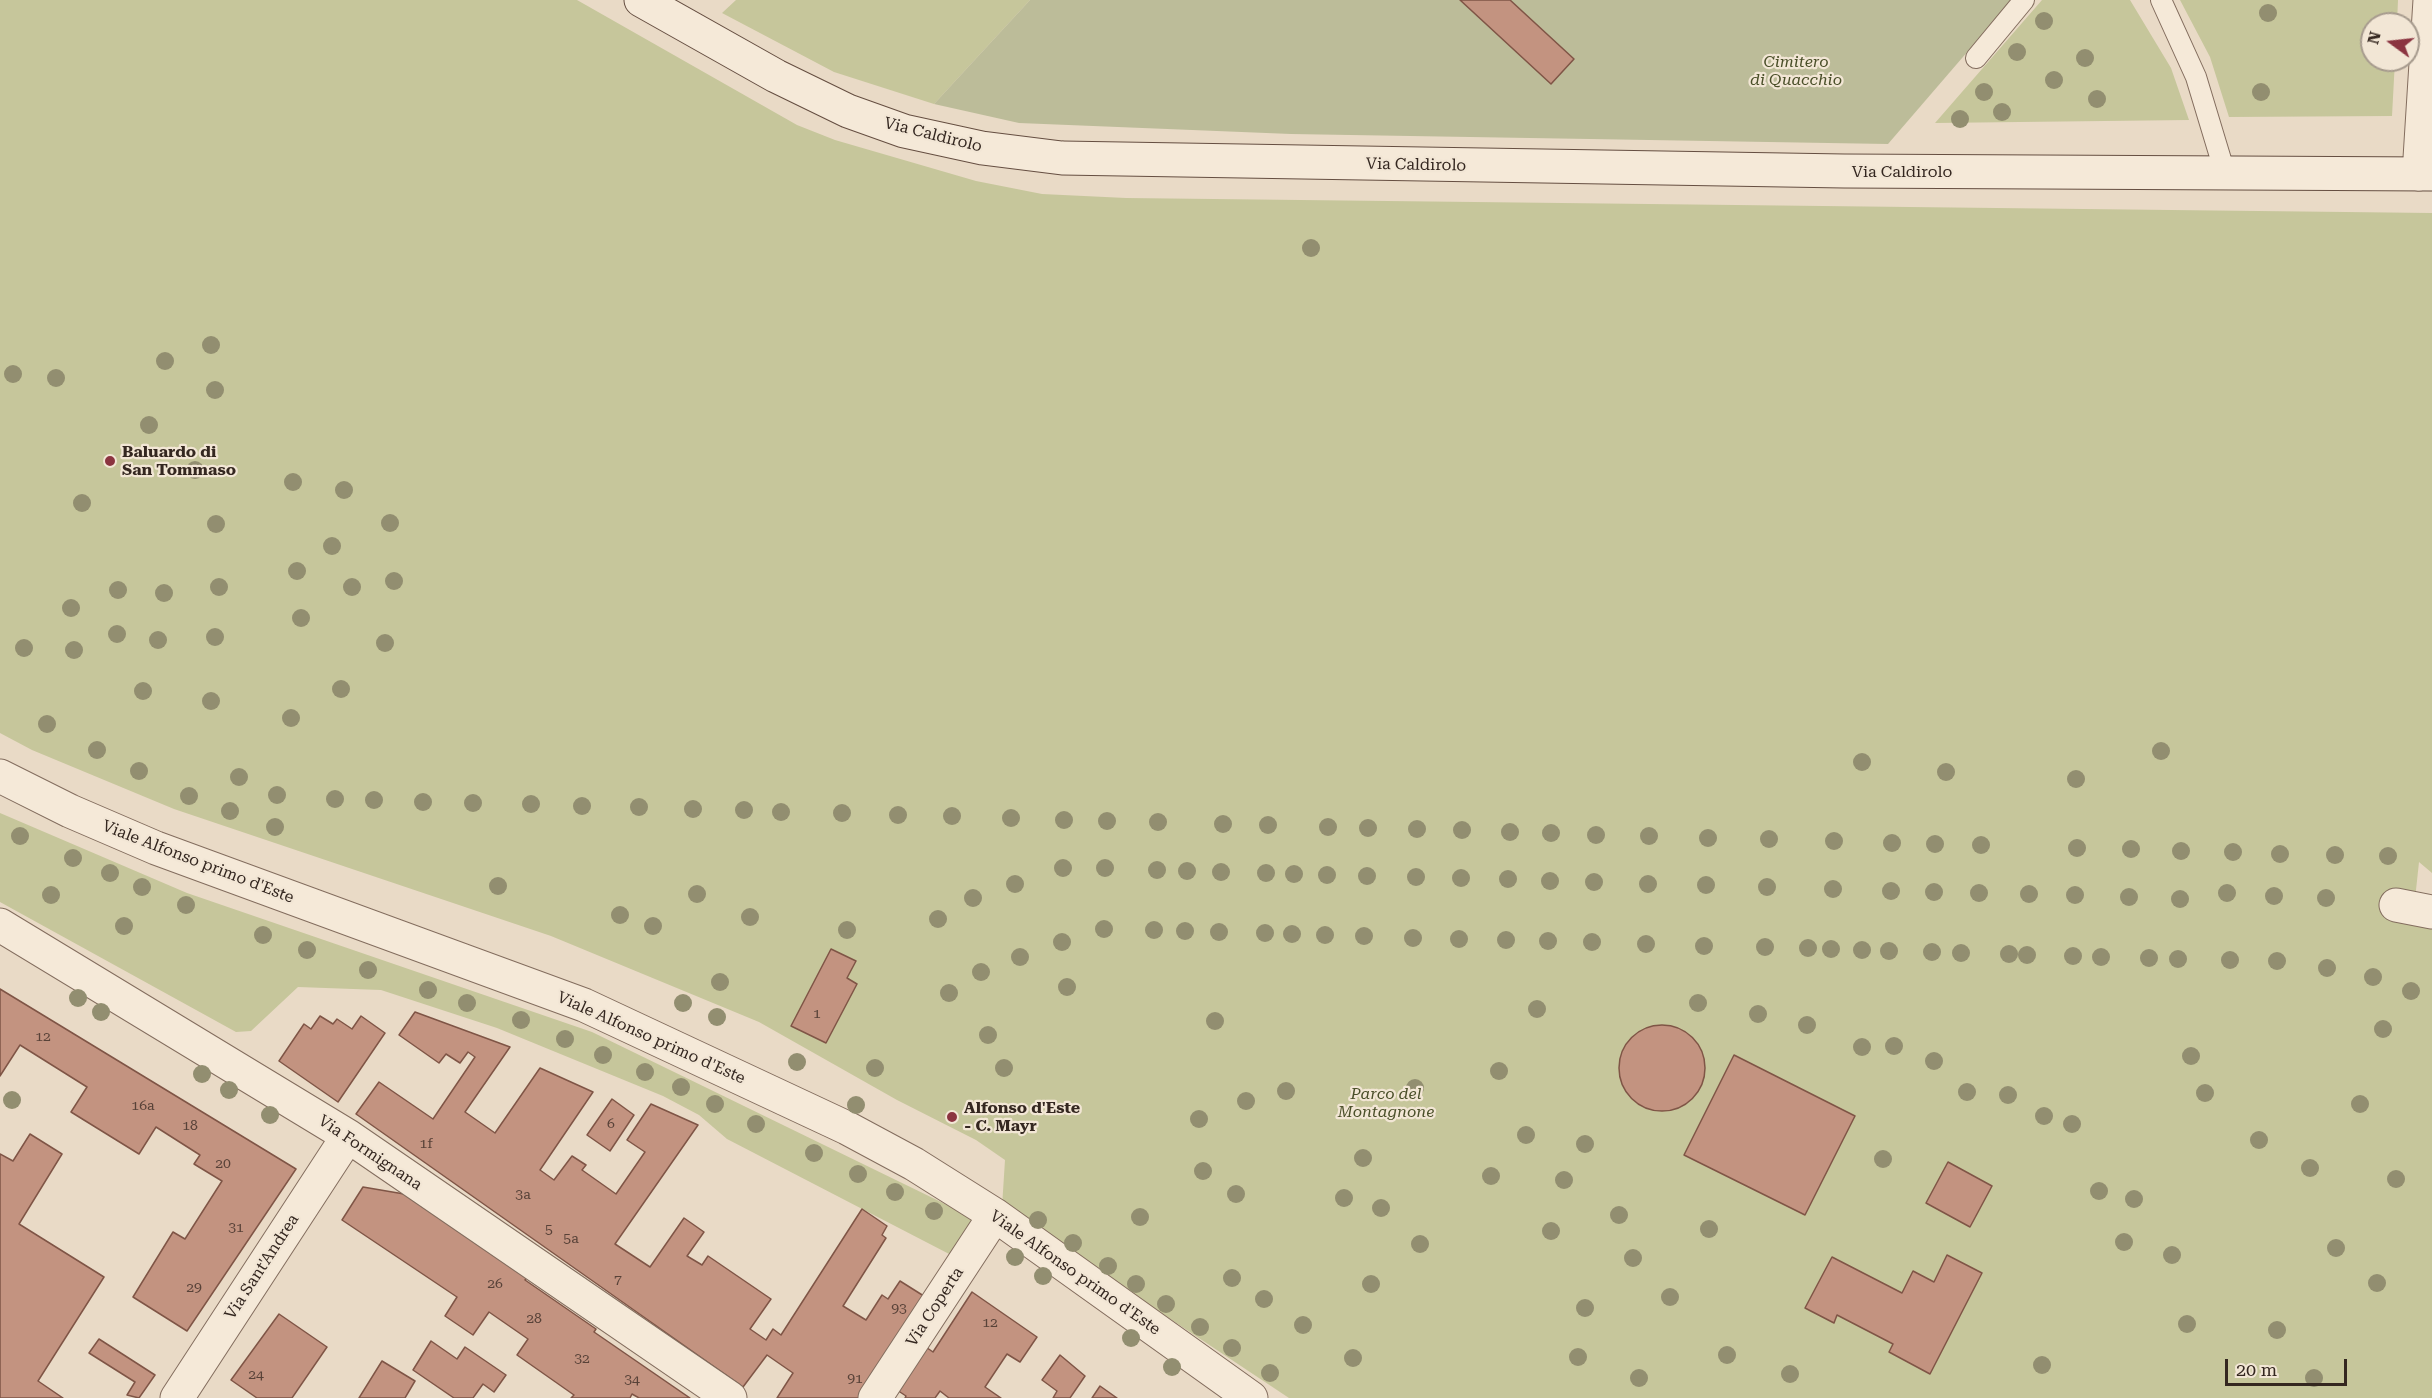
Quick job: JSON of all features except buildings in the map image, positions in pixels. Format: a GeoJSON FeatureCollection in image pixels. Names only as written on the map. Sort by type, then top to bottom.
{"type":"FeatureCollection","features":[{"type":"Feature","properties":{"kind":"street","name":"Via Caldirolo"},"geometry":{"type":"LineString","coordinates":[[641,0],[776,76],[848,111],[904,131],[982,148],[1062,158],[1832,171],[2425,174]]}},
{"type":"Feature","properties":{"kind":"street"},"geometry":{"type":"LineString","coordinates":[[2425,174],[2430,0]]}},
{"type":"Feature","properties":{"kind":"street","name":"Viale Alfonso primo d'Este"},"geometry":{"type":"LineString","coordinates":[[0,777],[70,811],[166,852],[584,1005],[866,1137],[995,1215],[1251,1398]]}},
{"type":"Feature","properties":{"kind":"street"},"geometry":{"type":"LineString","coordinates":[[2396,905],[2432,912]]}},
{"type":"Feature","properties":{"kind":"street","name":"Via Formignana"},"geometry":{"type":"LineString","coordinates":[[0,925],[348,1136],[730,1398]]}},
{"type":"Feature","properties":{"kind":"street","name":"Via Sant'Andrea"},"geometry":{"type":"LineString","coordinates":[[177,1398],[348,1136]]}},
{"type":"Feature","properties":{"kind":"street","name":"Via Coperta"},"geometry":{"type":"LineString","coordinates":[[875,1398],[995,1215]]}},
{"type":"Feature","properties":{"kind":"lane"},"geometry":{"type":"LineString","coordinates":[[1976,58],[2024,0]]}},
{"type":"Feature","properties":{"kind":"lane"},"geometry":{"type":"LineString","coordinates":[[2161,0],[2196,77],[2225,173]]}},
{"type":"Feature","properties":{"kind":"green space","name":"Parco del Montagnone"},"geometry":{"type":"Polygon","coordinates":[[[0,0],[577,0],[797,125],[835,140],[976,181],[1042,194],[1126,198],[2432,213],[2432,873],[2419,862],[2413,918],[2432,923],[2432,1398],[1289,1398],[1002,1207],[1005,1160],[976,1140],[897,1100],[759,1022],[551,936],[174,809],[32,750],[0,733],[0,0]]]}},
{"type":"Feature","properties":{"kind":"green space"},"geometry":{"type":"Polygon","coordinates":[[[736,0],[1030,0],[934,104],[834,72],[722,13],[736,0]]]}},
{"type":"Feature","properties":{"kind":"green space","name":"Cimitero di Quacchio"},"geometry":{"type":"Polygon","coordinates":[[[1030,0],[2012,0],[1888,144],[1291,134],[1019,123],[934,104],[1030,0]]]}},
{"type":"Feature","properties":{"kind":"green space"},"geometry":{"type":"Polygon","coordinates":[[[2042,0],[2130,0],[2171,68],[2189,120],[1935,123],[2042,0]]]}},
{"type":"Feature","properties":{"kind":"green space"},"geometry":{"type":"Polygon","coordinates":[[[2180,0],[2398,0],[2398,12],[2360,12],[2360,72],[2394,72],[2392,116],[2229,117],[2210,57],[2180,0]]]}},
{"type":"Feature","properties":{"kind":"green space"},"geometry":{"type":"Polygon","coordinates":[[[0,813],[187,893],[592,1032],[978,1220],[953,1256],[727,1139],[699,1115],[663,1096],[497,1028],[381,990],[298,987],[251,1031],[236,1032],[0,902],[0,813]]]}},
{"type":"Feature","properties":{"kind":"place","name":"Baluardo di San Tommaso"},"geometry":{"type":"Point","coordinates":[110,461]}},
{"type":"Feature","properties":{"kind":"place","name":"Alfonso d'Este - C. Mayr"},"geometry":{"type":"Point","coordinates":[952,1117]}}]}
